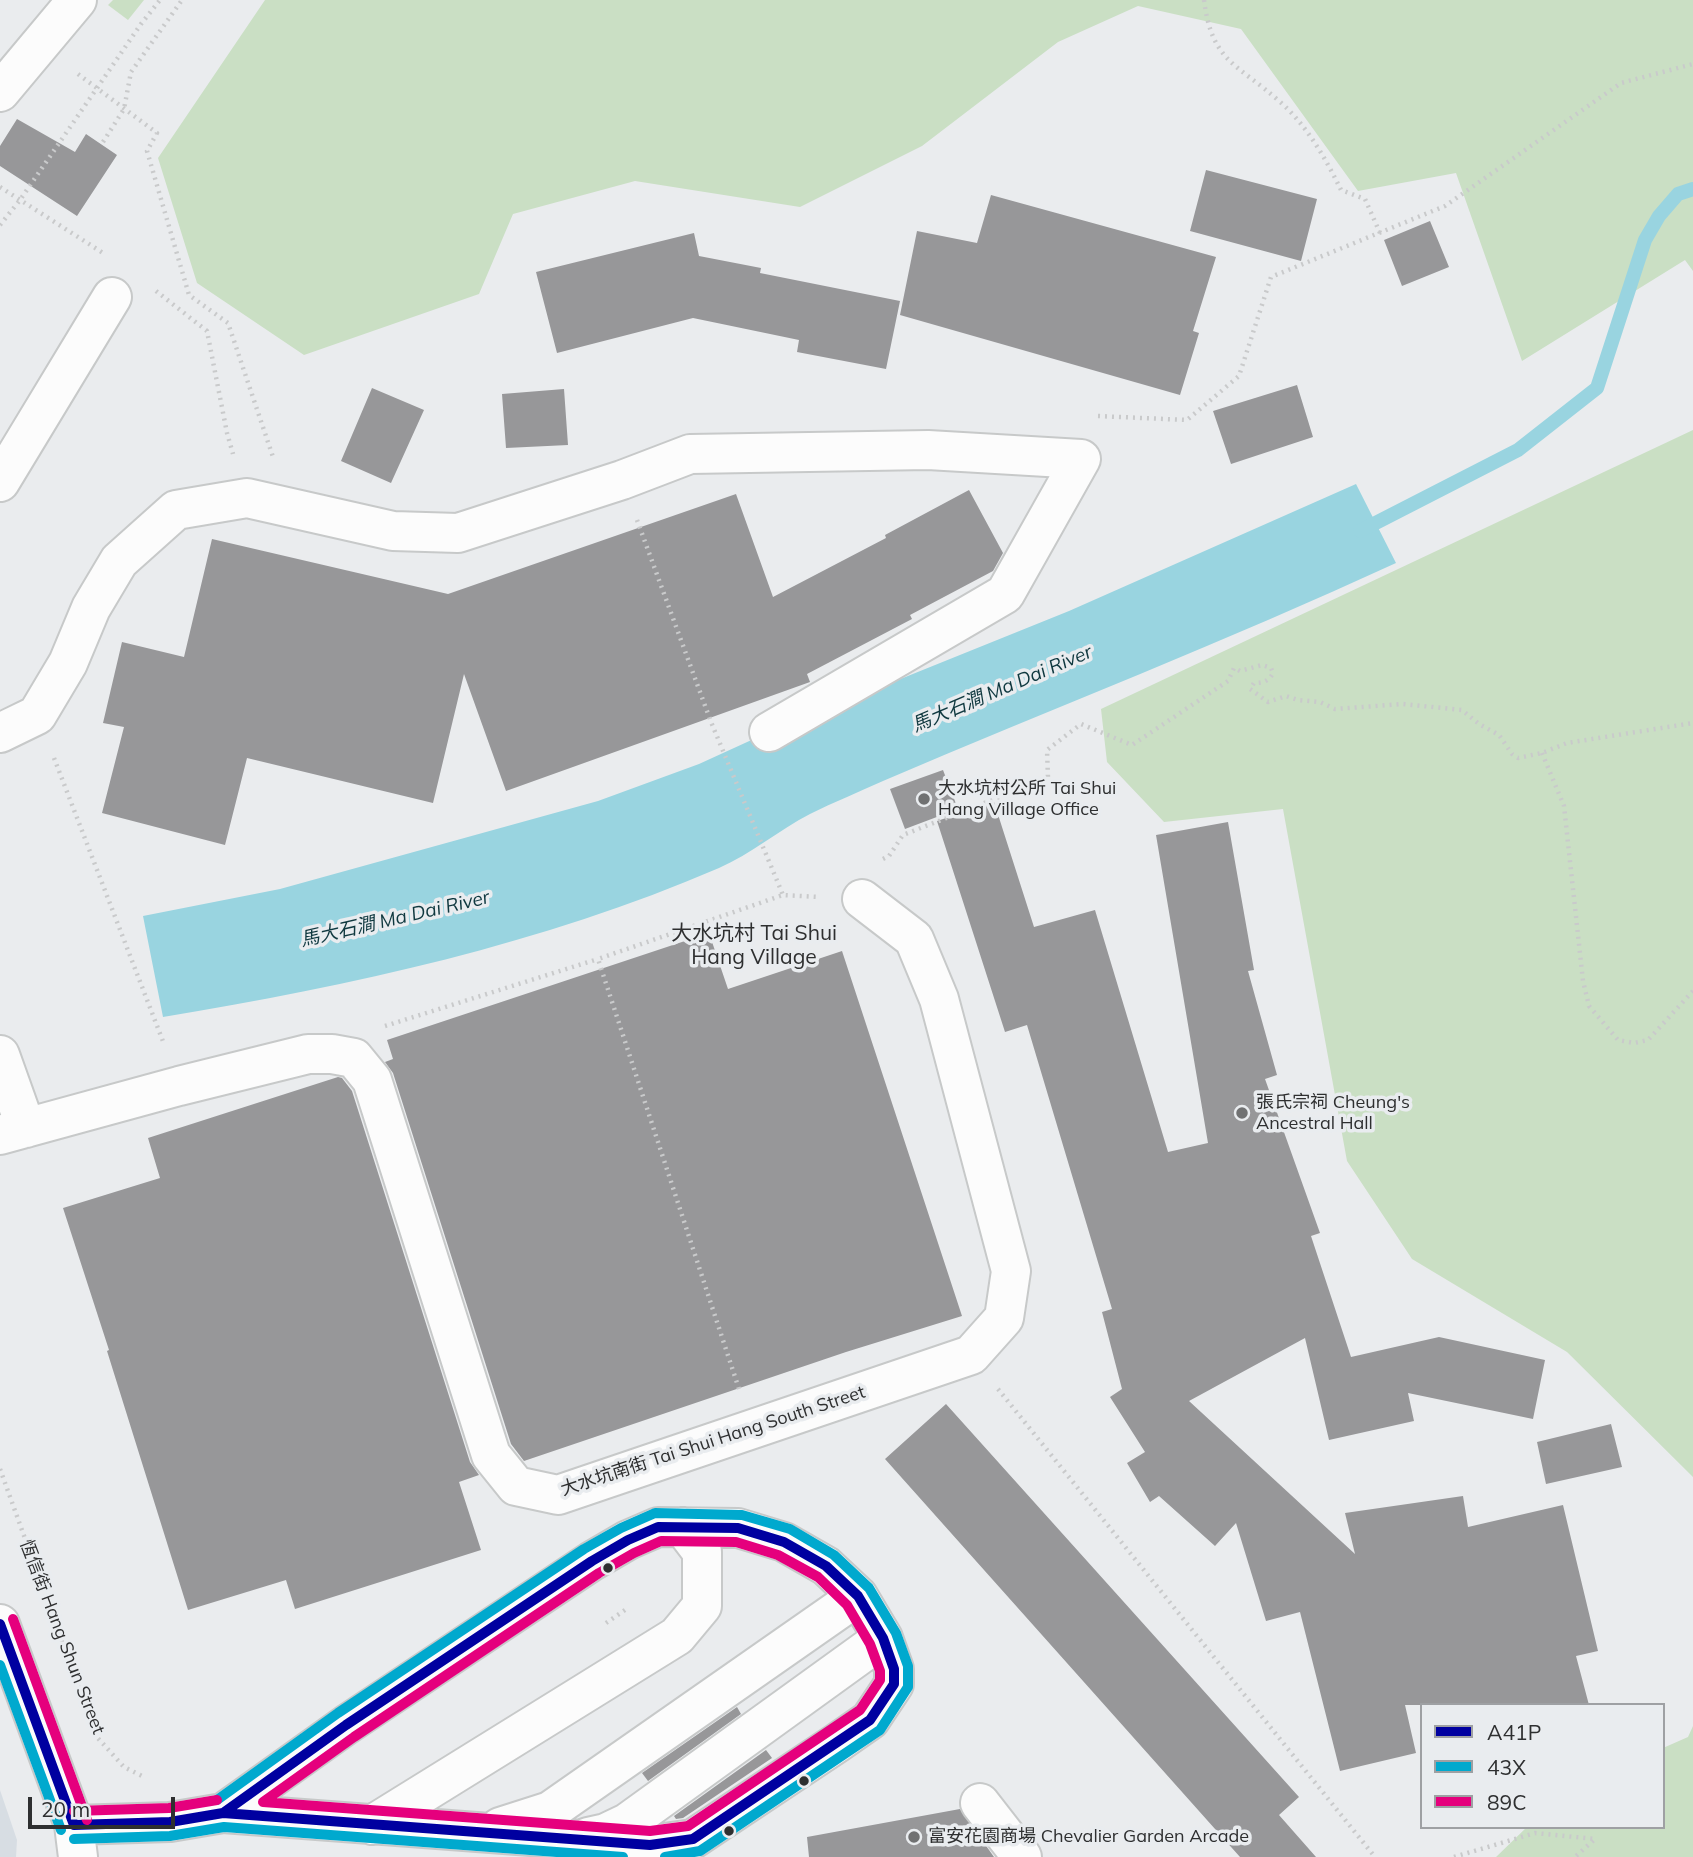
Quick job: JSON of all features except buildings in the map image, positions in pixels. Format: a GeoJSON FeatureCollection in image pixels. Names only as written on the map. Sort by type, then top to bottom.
{"type":"FeatureCollection","features":[{"type":"Feature","properties":{"kind":"street"},"geometry":{"type":"LineString","coordinates":[[0,92],[77,0]]}},
{"type":"Feature","properties":{"kind":"street"},"geometry":{"type":"LineString","coordinates":[[0,482],[112,297]]}},
{"type":"Feature","properties":{"kind":"street"},"geometry":{"type":"LineString","coordinates":[[0,733],[37,715],[68,663],[91,608],[119,561],[176,510],[247,498],[393,531],[458,533],[622,480],[690,454],[928,450],[1081,459],[1005,594],[769,732]]}},
{"type":"Feature","properties":{"kind":"street","name":"大水坑南街 Tai Shui Hang South Street"},"geometry":{"type":"LineString","coordinates":[[13,1132],[178,1086],[308,1054],[354,1058],[372,1080],[491,1455],[516,1486],[558,1495],[971,1355],[1004,1318],[1011,1270],[939,999],[914,939],[862,899]]}},
{"type":"Feature","properties":{"kind":"street"},"geometry":{"type":"LineString","coordinates":[[0,1055],[13,1132]]}},
{"type":"Feature","properties":{"kind":"street"},"geometry":{"type":"LineString","coordinates":[[0,1624],[76,1841],[223,1813],[699,1848],[723,1820],[870,1720],[894,1684],[894,1668],[883,1638],[858,1596],[826,1566],[784,1542],[738,1528],[658,1528],[628,1540],[592,1561],[346,1725],[223,1813]]}},
{"type":"Feature","properties":{"kind":"street"},"geometry":{"type":"LineString","coordinates":[[372,1825],[677,1636],[702,1606],[702,1552],[683,1528]]}},
{"type":"Feature","properties":{"kind":"street"},"geometry":{"type":"LineString","coordinates":[[470,1833],[515,1824],[550,1811],[858,1596]]}},
{"type":"Feature","properties":{"kind":"street"},"geometry":{"type":"LineString","coordinates":[[576,1840],[606,1833],[627,1823],[883,1638]]}},
{"type":"Feature","properties":{"kind":"street"},"geometry":{"type":"LineString","coordinates":[[980,1803],[1022,1857]]}},
{"type":"Feature","properties":{"kind":"path"},"geometry":{"type":"LineString","coordinates":[[0,225],[160,0]]}},
{"type":"Feature","properties":{"kind":"path"},"geometry":{"type":"LineString","coordinates":[[103,142],[124,109],[131,72],[182,0]]}},
{"type":"Feature","properties":{"kind":"path"},"geometry":{"type":"LineString","coordinates":[[1204,0],[1211,35],[1220,51],[1231,64],[1278,99],[1294,116],[1327,163],[1341,190],[1366,199],[1380,233]]}},
{"type":"Feature","properties":{"kind":"path"},"geometry":{"type":"LineString","coordinates":[[1092,416],[1187,420],[1239,376],[1271,277],[1445,206],[1621,83],[1693,64]]}},
{"type":"Feature","properties":{"kind":"path"},"geometry":{"type":"LineString","coordinates":[[78,74],[157,134],[147,151],[189,295],[228,323],[275,464]]}},
{"type":"Feature","properties":{"kind":"path"},"geometry":{"type":"LineString","coordinates":[[332,1054],[359,1035],[598,959],[783,895],[711,722],[622,480]]}},
{"type":"Feature","properties":{"kind":"path"},"geometry":{"type":"LineString","coordinates":[[889,856],[903,835],[1048,778],[1048,750],[1081,723],[1132,745],[1228,681],[1234,668],[1240,671],[1262,665],[1270,668],[1273,673],[1270,678],[1254,683],[1250,689],[1268,702],[1286,696],[1320,702],[1335,709],[1403,704],[1462,710],[1499,735],[1518,758],[1542,754],[1567,743],[1693,723]]}},
{"type":"Feature","properties":{"kind":"path"},"geometry":{"type":"LineString","coordinates":[[37,715],[178,1086]]}},
{"type":"Feature","properties":{"kind":"path"},"geometry":{"type":"LineString","coordinates":[[1542,754],[1564,806],[1579,954],[1588,1006],[1618,1040],[1634,1043],[1648,1040],[1693,992]]}},
{"type":"Feature","properties":{"kind":"path"},"geometry":{"type":"LineString","coordinates":[[598,959],[752,1429]]}},
{"type":"Feature","properties":{"kind":"path"},"geometry":{"type":"LineString","coordinates":[[971,1355],[1375,1857]]}},
{"type":"Feature","properties":{"kind":"path","name":"恆信街 Hang Shun Street"},"geometry":{"type":"LineString","coordinates":[[0,1469],[96,1736],[124,1767],[144,1777]]}},
{"type":"Feature","properties":{"kind":"path"},"geometry":{"type":"LineString","coordinates":[[1454,1857],[1535,1833],[1595,1839],[1575,1857]]}},
{"type":"Feature","properties":{"kind":"shaded area"},"geometry":{"type":"Polygon","coordinates":[[[0,1790],[17,1840],[16,1857],[0,1857],[0,1790]]]}},
{"type":"Feature","properties":{"kind":"green space"},"geometry":{"type":"Polygon","coordinates":[[[113,0],[144,0],[128,20],[108,5],[113,0]]]}},
{"type":"Feature","properties":{"kind":"green space"},"geometry":{"type":"Polygon","coordinates":[[[265,0],[1693,0],[1693,271],[1685,260],[1522,361],[1456,173],[1358,191],[1241,29],[1138,6],[1058,42],[922,146],[800,207],[635,181],[513,214],[479,294],[304,355],[197,283],[158,158],[265,0]]]}},
{"type":"Feature","properties":{"kind":"green space"},"geometry":{"type":"Polygon","coordinates":[[[1693,430],[1693,1477],[1567,1352],[1412,1259],[1347,1161],[1283,809],[1164,822],[1107,762],[1101,709],[1693,430]]]}},
{"type":"Feature","properties":{"kind":"green space"},"geometry":{"type":"Polygon","coordinates":[[[1693,1726],[1693,1857],[1496,1857],[1525,1829],[1665,1829],[1665,1747],[1688,1737],[1693,1726]]]}},
{"type":"Feature","properties":{"kind":"water"},"geometry":{"type":"Polygon","coordinates":[[[1356,484],[1396,563],[1269,620],[837,801],[799,820],[719,868],[584,919],[446,959],[304,991],[163,1017],[143,916],[280,889],[598,801],[699,764],[769,732],[1069,611],[1356,484]]]}},
{"type":"Feature","properties":{"kind":"waterway","name":"馬大石澗 Ma Dai River"},"geometry":{"type":"LineString","coordinates":[[1360,531],[1518,450],[1597,388],[1645,240],[1659,216],[1678,194],[1693,189]]}},
{"type":"Feature","properties":{"kind":"transit line","name":"43X"},"geometry":{"type":"LineString","coordinates":[[217,1800],[338,1713],[584,1549],[621,1528],[655,1513],[742,1515],[790,1529],[834,1555],[869,1588],[896,1633],[908,1666],[908,1687],[880,1730],[700,1851],[665,1857]]}},
{"type":"Feature","properties":{"kind":"transit line","name":"A41P"},"geometry":{"type":"LineString","coordinates":[[658,1527],[738,1528],[784,1542],[826,1566],[858,1596],[883,1638],[894,1669],[894,1684],[870,1720],[693,1839],[650,1845],[223,1813],[346,1725],[592,1561],[628,1540],[658,1527]]}},
{"type":"Feature","properties":{"kind":"transit line","name":"89C"},"geometry":{"type":"LineString","coordinates":[[661,1541],[736,1542],[778,1555],[818,1577],[847,1605],[870,1644],[880,1671],[880,1680],[860,1710],[688,1826],[650,1831],[263,1802],[354,1737],[599,1573],[661,1541]]}},
{"type":"Feature","properties":{"kind":"transit line","name":"89C"},"geometry":{"type":"LineString","coordinates":[[13,1619],[87,1820]]}},
{"type":"Feature","properties":{"kind":"transit line","name":"A41P"},"geometry":{"type":"LineString","coordinates":[[0,1624],[74,1825]]}},
{"type":"Feature","properties":{"kind":"transit line","name":"43X"},"geometry":{"type":"LineString","coordinates":[[0,1665],[61,1830]]}},
{"type":"Feature","properties":{"kind":"transit line","name":"89C"},"geometry":{"type":"LineString","coordinates":[[74,1811],[169,1808],[217,1800]]}},
{"type":"Feature","properties":{"kind":"transit line","name":"A41P"},"geometry":{"type":"LineString","coordinates":[[74,1825],[170,1822],[223,1813]]}},
{"type":"Feature","properties":{"kind":"transit line","name":"43X"},"geometry":{"type":"LineString","coordinates":[[74,1839],[170,1836],[224,1827],[623,1857]]}},
{"type":"Feature","properties":{"kind":"place","name":"大水坑村公所 Tai Shui Hang Village Office"},"geometry":{"type":"Point","coordinates":[924,799]}},
{"type":"Feature","properties":{"kind":"place","name":"張氏宗祠 Cheung's Ancestral Hall"},"geometry":{"type":"Point","coordinates":[1242,1113]}},
{"type":"Feature","properties":{"kind":"place","name":"富安花園商場 Chevalier Garden Arcade"},"geometry":{"type":"Point","coordinates":[914,1837]}},
{"type":"Feature","properties":{"kind":"district","name":"大水坑村 Tai Shui Hang Village"},"geometry":{"type":"Point","coordinates":[754,946]}}]}
